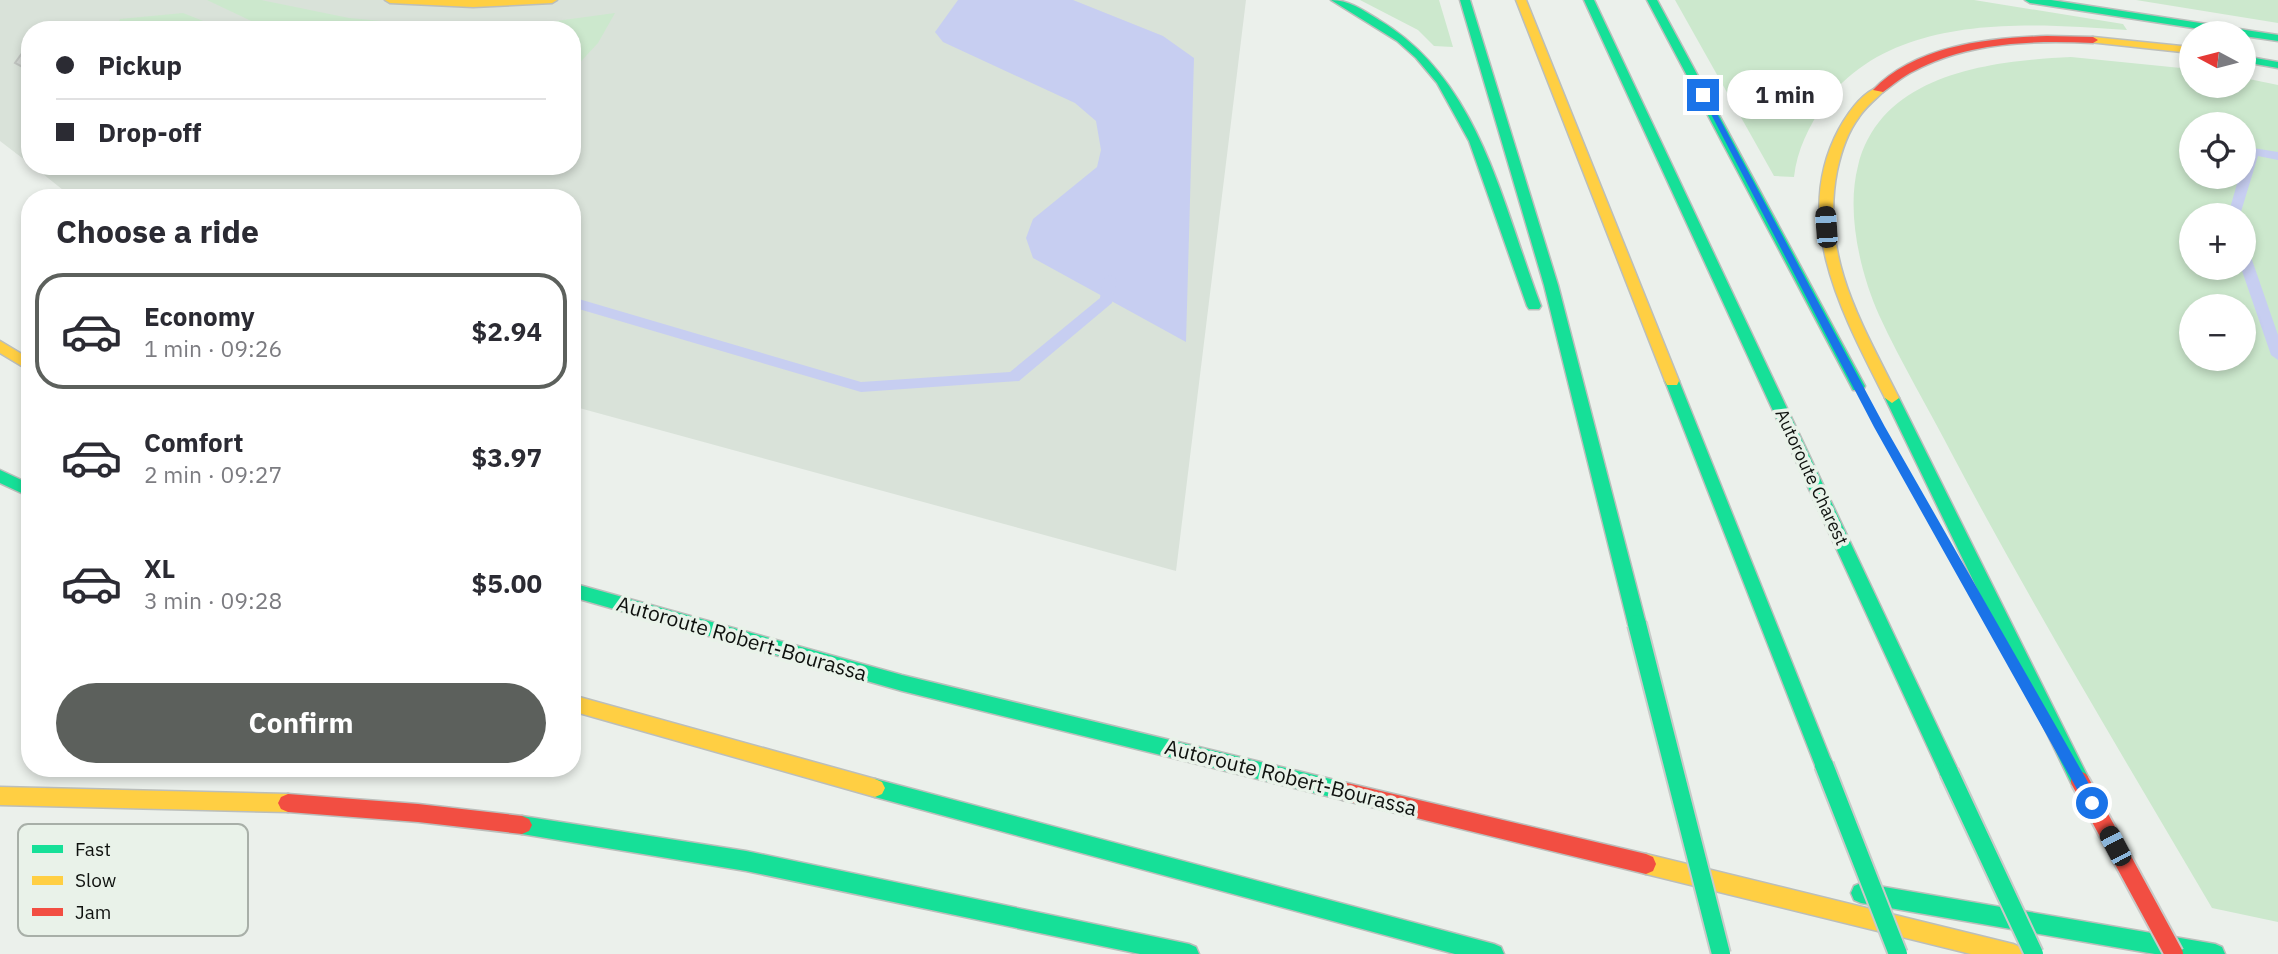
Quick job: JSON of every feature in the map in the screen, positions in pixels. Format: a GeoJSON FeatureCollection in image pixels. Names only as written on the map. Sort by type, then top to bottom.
{"type":"FeatureCollection","features":[{"type":"Feature","properties":{"kind":"main road"},"geometry":{"type":"LineString","coordinates":[[390,0],[472,4],[552,0]]}},
{"type":"Feature","properties":{"kind":"main road"},"geometry":{"type":"LineString","coordinates":[[1336,0],[1360,10],[1407,41],[1441,79],[1455,101],[1484,166],[1524,285],[1586,425]]}},
{"type":"Feature","properties":{"kind":"main road"},"geometry":{"type":"LineString","coordinates":[[1465,0],[1551,285],[1721,954]]}},
{"type":"Feature","properties":{"kind":"main road"},"geometry":{"type":"LineString","coordinates":[[1521,0],[1898,954]]}},
{"type":"Feature","properties":{"kind":"main road","name":"Autoroute Charest"},"geometry":{"type":"LineString","coordinates":[[1589,0],[2034,954]]}},
{"type":"Feature","properties":{"kind":"main road"},"geometry":{"type":"LineString","coordinates":[[1652,0],[1867,403]]}},
{"type":"Feature","properties":{"kind":"main road"},"geometry":{"type":"LineString","coordinates":[[2030,0],[2278,38]]}},
{"type":"Feature","properties":{"kind":"main road"},"geometry":{"type":"LineString","coordinates":[[2080,781],[1857,327],[1832,257],[1825,201],[1827,176],[1832,150],[1842,126],[1856,108],[1893,77],[1936,56],[1990,45],[2049,40],[2109,41],[2179,49]]}},
{"type":"Feature","properties":{"kind":"main road"},"geometry":{"type":"LineString","coordinates":[[2256,61],[2278,65]]}},
{"type":"Feature","properties":{"kind":"main road"},"geometry":{"type":"LineString","coordinates":[[3,346],[21,359]]}},
{"type":"Feature","properties":{"kind":"main road"},"geometry":{"type":"LineString","coordinates":[[0,476],[21,486]]}},
{"type":"Feature","properties":{"kind":"main road"},"geometry":{"type":"LineString","coordinates":[[1940,534],[2174,954]]}},
{"type":"Feature","properties":{"kind":"main road","name":"Autoroute Robert-Bourassa"},"geometry":{"type":"LineString","coordinates":[[581,593],[902,683],[2013,954]]}},
{"type":"Feature","properties":{"kind":"main road"},"geometry":{"type":"LineString","coordinates":[[581,706],[803,769],[1494,954]]}},
{"type":"Feature","properties":{"kind":"main road"},"geometry":{"type":"LineString","coordinates":[[0,796],[177,796],[476,819],[747,860],[1189,954]]}},
{"type":"Feature","properties":{"kind":"main road"},"geometry":{"type":"LineString","coordinates":[[1531,835],[1764,876]]}},
{"type":"Feature","properties":{"kind":"main road"},"geometry":{"type":"LineString","coordinates":[[1846,890],[2215,954]]}},
{"type":"Feature","properties":{"kind":"shaded area"},"geometry":{"type":"Polygon","coordinates":[[[0,0],[1246,0],[1176,571],[581,408],[581,189],[62,189],[44,175],[581,175],[581,21],[21,21],[21,157],[0,141],[0,0]]]}},
{"type":"Feature","properties":{"kind":"green space"},"geometry":{"type":"Polygon","coordinates":[[[207,0],[261,0],[349,18],[382,21],[251,21],[207,0]]]}},
{"type":"Feature","properties":{"kind":"green space"},"geometry":{"type":"Polygon","coordinates":[[[1360,0],[1439,0],[1453,47],[1434,46],[1418,30],[1360,0]]]}},
{"type":"Feature","properties":{"kind":"green space"},"geometry":{"type":"Polygon","coordinates":[[[1675,0],[1974,0],[2123,24],[2127,30],[2005,26],[1963,30],[1923,38],[1886,53],[1852,74],[1824,104],[1804,139],[1794,177],[1774,176],[1675,0]]]}},
{"type":"Feature","properties":{"kind":"green space"},"geometry":{"type":"Polygon","coordinates":[[[2136,0],[2278,0],[2278,23],[2136,0]]]}},
{"type":"Feature","properties":{"kind":"green space"},"geometry":{"type":"Polygon","coordinates":[[[183,13],[203,21],[119,21],[183,13]]]}},
{"type":"Feature","properties":{"kind":"green space"},"geometry":{"type":"Polygon","coordinates":[[[615,13],[598,43],[581,61],[581,21],[556,21],[615,13]]]}},
{"type":"Feature","properties":{"kind":"green space"},"geometry":{"type":"Polygon","coordinates":[[[2071,57],[2179,68],[2179,98],[2256,98],[2256,80],[2278,85],[2278,922],[2212,908],[2015,570],[1896,351],[1866,280],[1857,242],[1854,203],[1858,166],[1870,135],[1890,110],[1914,92],[1943,78],[2007,63],[2071,57]]]}},
{"type":"Feature","properties":{"kind":"water"},"geometry":{"type":"Polygon","coordinates":[[[958,0],[1073,0],[1163,36],[1194,58],[1186,342],[1033,258],[1026,238],[1033,219],[1097,167],[1101,150],[1096,121],[1075,103],[943,42],[935,32],[958,0]]]}},
{"type":"Feature","properties":{"kind":"building"},"geometry":{"type":"Polygon","coordinates":[[[21,55],[21,66],[15,63],[21,55]]]}},
{"type":"Feature","properties":{"kind":"waterway"},"geometry":{"type":"LineString","coordinates":[[2238,203],[2253,152],[2278,156]]}},
{"type":"Feature","properties":{"kind":"waterway"},"geometry":{"type":"LineString","coordinates":[[581,305],[861,387],[1014,377],[1107,300],[1110,279]]}},
{"type":"Feature","properties":{"kind":"waterway"},"geometry":{"type":"LineString","coordinates":[[2252,280],[2278,355]]}},
{"type":"Feature","properties":{"kind":"traffic: fast"},"geometry":{"type":"LineString","coordinates":[[1336,0],[1401,39],[1441,81],[1475,141],[1534,306]]}},
{"type":"Feature","properties":{"kind":"traffic: fast"},"geometry":{"type":"LineString","coordinates":[[1465,0],[1551,285],[1637,624]]}},
{"type":"Feature","properties":{"kind":"traffic: fast"},"geometry":{"type":"LineString","coordinates":[[1589,0],[1949,772]]}},
{"type":"Feature","properties":{"kind":"traffic: fast"},"geometry":{"type":"LineString","coordinates":[[1652,0],[1858,386]]}},
{"type":"Feature","properties":{"kind":"traffic: fast"},"geometry":{"type":"LineString","coordinates":[[2030,0],[2278,38]]}},
{"type":"Feature","properties":{"kind":"traffic: fast"},"geometry":{"type":"LineString","coordinates":[[2256,61],[2278,65]]}},
{"type":"Feature","properties":{"kind":"traffic: fast"},"geometry":{"type":"LineString","coordinates":[[1672,381],[1824,765]]}},
{"type":"Feature","properties":{"kind":"traffic: fast"},"geometry":{"type":"LineString","coordinates":[[1892,398],[2080,781]]}},
{"type":"Feature","properties":{"kind":"traffic: fast"},"geometry":{"type":"LineString","coordinates":[[0,476],[21,486]]}},
{"type":"Feature","properties":{"kind":"traffic: fast"},"geometry":{"type":"LineString","coordinates":[[581,593],[902,683],[1343,791]]}},
{"type":"Feature","properties":{"kind":"traffic: fast"},"geometry":{"type":"LineString","coordinates":[[1637,624],[1721,954]]}},
{"type":"Feature","properties":{"kind":"traffic: fast"},"geometry":{"type":"LineString","coordinates":[[1824,765],[1898,954]]}},
{"type":"Feature","properties":{"kind":"traffic: fast"},"geometry":{"type":"LineString","coordinates":[[1949,772],[2034,954]]}},
{"type":"Feature","properties":{"kind":"traffic: fast"},"geometry":{"type":"LineString","coordinates":[[875,788],[1494,954]]}},
{"type":"Feature","properties":{"kind":"traffic: fast"},"geometry":{"type":"LineString","coordinates":[[522,825],[746,861],[1189,954]]}},
{"type":"Feature","properties":{"kind":"traffic: fast"},"geometry":{"type":"LineString","coordinates":[[1861,893],[2215,954]]}},
{"type":"Feature","properties":{"kind":"traffic: slow"},"geometry":{"type":"LineString","coordinates":[[390,0],[473,4],[552,0]]}},
{"type":"Feature","properties":{"kind":"traffic: slow"},"geometry":{"type":"LineString","coordinates":[[1521,0],[1672,381]]}},
{"type":"Feature","properties":{"kind":"traffic: slow"},"geometry":{"type":"LineString","coordinates":[[2093,40],[2179,49]]}},
{"type":"Feature","properties":{"kind":"traffic: slow"},"geometry":{"type":"LineString","coordinates":[[1879,90],[1862,105],[1848,123],[1838,144],[1825,202],[1826,228],[1837,279],[1857,328],[1892,398]]}},
{"type":"Feature","properties":{"kind":"traffic: slow"},"geometry":{"type":"LineString","coordinates":[[0,346],[21,360]]}},
{"type":"Feature","properties":{"kind":"traffic: slow"},"geometry":{"type":"LineString","coordinates":[[581,706],[875,788]]}},
{"type":"Feature","properties":{"kind":"traffic: slow"},"geometry":{"type":"LineString","coordinates":[[0,796],[288,803]]}},
{"type":"Feature","properties":{"kind":"traffic: slow"},"geometry":{"type":"LineString","coordinates":[[1646,864],[2013,954]]}},
{"type":"Feature","properties":{"kind":"traffic: jam"},"geometry":{"type":"LineString","coordinates":[[1879,90],[1910,68],[1976,46],[2023,40],[2093,40]]}},
{"type":"Feature","properties":{"kind":"traffic: jam"},"geometry":{"type":"LineString","coordinates":[[2080,781],[2174,954]]}},
{"type":"Feature","properties":{"kind":"traffic: jam"},"geometry":{"type":"LineString","coordinates":[[1343,791],[1646,864]]}},
{"type":"Feature","properties":{"kind":"traffic: jam"},"geometry":{"type":"LineString","coordinates":[[288,803],[418,813],[522,825]]}},
{"type":"Feature","properties":{"kind":"route"},"geometry":{"type":"LineString","coordinates":[[1703,95],[1880,427],[2092,803]]}}]}
